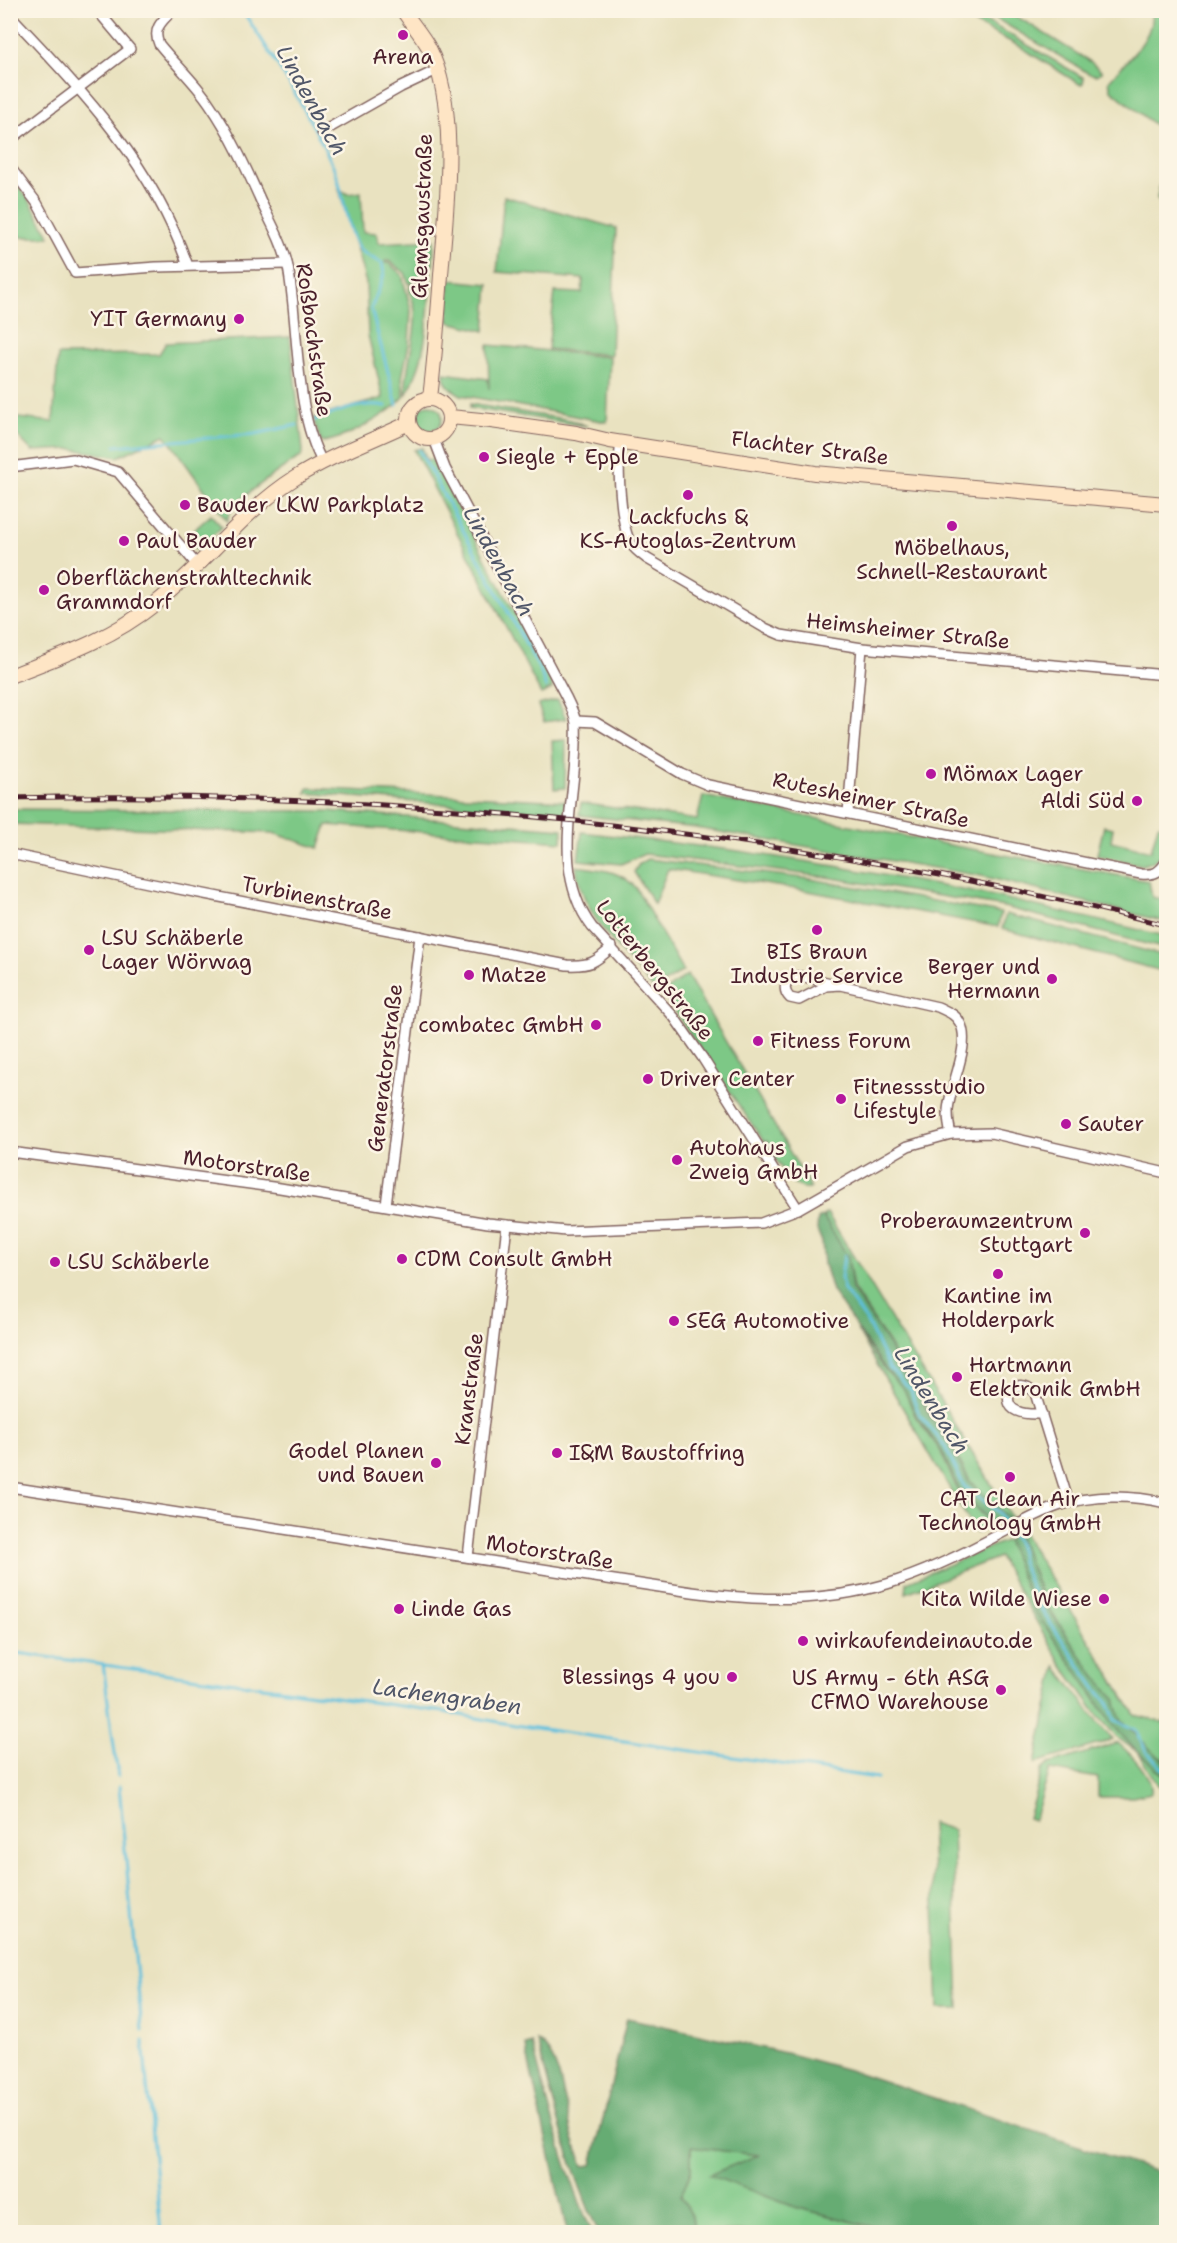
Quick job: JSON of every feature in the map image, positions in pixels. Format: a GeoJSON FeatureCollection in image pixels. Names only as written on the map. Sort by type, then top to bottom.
{"type":"FeatureCollection","features":[{"type":"Feature","properties":{"kind":"main road","name":"Glemsgaustraße"},"geometry":{"type":"LineString","coordinates":[[403,10],[429,48],[437,70],[444,96],[449,140],[439,305],[430,399]]}},
{"type":"Feature","properties":{"kind":"main road"},"geometry":{"type":"LineString","coordinates":[[436,399],[445,406],[450,417],[446,431],[434,439],[418,436],[409,423],[409,414],[421,400],[436,399]]}},
{"type":"Feature","properties":{"kind":"main road","name":"Flachter Straße"},"geometry":{"type":"LineString","coordinates":[[450,417],[491,420],[565,431],[814,473],[1167,504]]}},
{"type":"Feature","properties":{"kind":"main road"},"geometry":{"type":"LineString","coordinates":[[10,676],[80,650],[111,634],[158,602],[264,502],[294,479],[409,423]]}},
{"type":"Feature","properties":{"kind":"street"},"geometry":{"type":"LineString","coordinates":[[10,140],[130,49],[98,10]]}},
{"type":"Feature","properties":{"kind":"street","name":"Roßbachstraße"},"geometry":{"type":"LineString","coordinates":[[172,10],[156,30],[155,36],[159,44],[209,102],[239,151],[276,232],[287,264],[295,307],[308,427],[323,463]]}},
{"type":"Feature","properties":{"kind":"street"},"geometry":{"type":"LineString","coordinates":[[10,15],[79,88],[129,150],[177,233],[189,266]]}},
{"type":"Feature","properties":{"kind":"street"},"geometry":{"type":"LineString","coordinates":[[322,132],[401,87],[437,70]]}},
{"type":"Feature","properties":{"kind":"street"},"geometry":{"type":"LineString","coordinates":[[10,167],[37,203],[75,273],[189,266],[287,264]]}},
{"type":"Feature","properties":{"kind":"street","name":"Lotterbergstraße"},"geometry":{"type":"LineString","coordinates":[[434,439],[445,468],[566,697],[576,721],[568,853],[574,896],[584,915],[674,1017],[708,1066],[798,1209]]}},
{"type":"Feature","properties":{"kind":"street","name":"Heimsheimer Straße"},"geometry":{"type":"LineString","coordinates":[[621,442],[619,475],[626,532],[631,544],[640,554],[765,628],[781,634],[862,648],[1167,675]]}},
{"type":"Feature","properties":{"kind":"street"},"geometry":{"type":"LineString","coordinates":[[10,467],[74,459],[118,472],[197,565]]}},
{"type":"Feature","properties":{"kind":"street"},"geometry":{"type":"LineString","coordinates":[[848,813],[862,648]]}},
{"type":"Feature","properties":{"kind":"street","name":"Rutesheimer Straße"},"geometry":{"type":"LineString","coordinates":[[576,721],[588,721],[604,726],[682,774],[708,785],[1141,874],[1153,875],[1160,871],[1167,862]]}},
{"type":"Feature","properties":{"kind":"street","name":"Turbinenstraße"},"geometry":{"type":"LineString","coordinates":[[10,854],[567,965],[588,965],[596,962],[612,947]]}},
{"type":"Feature","properties":{"kind":"street","name":"Generatorstraße"},"geometry":{"type":"LineString","coordinates":[[386,1205],[420,936]]}},
{"type":"Feature","properties":{"kind":"street"},"geometry":{"type":"LineString","coordinates":[[840,985],[826,986],[799,1000],[790,998],[785,989],[787,980],[795,976],[840,985],[938,1007],[957,1018],[963,1029],[963,1042],[948,1110],[951,1134]]}},
{"type":"Feature","properties":{"kind":"street","name":"Motorstraße"},"geometry":{"type":"LineString","coordinates":[[10,1152],[256,1185],[507,1226],[566,1231],[761,1223],[798,1209],[908,1146],[951,1134],[991,1133],[1167,1173]]}},
{"type":"Feature","properties":{"kind":"street","name":"Kranstraße"},"geometry":{"type":"LineString","coordinates":[[468,1557],[507,1226]]}},
{"type":"Feature","properties":{"kind":"street"},"geometry":{"type":"LineString","coordinates":[[1042,1414],[1070,1503]]}},
{"type":"Feature","properties":{"kind":"street","name":"Motorstraße"},"geometry":{"type":"LineString","coordinates":[[10,1487],[725,1596],[793,1599],[856,1592],[889,1583],[918,1572],[1048,1510],[1070,1503],[1116,1497],[1167,1503]]}},
{"type":"Feature","properties":{"kind":"green space"},"geometry":{"type":"Polygon","coordinates":[[[951,11],[965,11],[995,26],[1084,78],[1083,83],[1081,85],[1019,46],[951,11]]]}},
{"type":"Feature","properties":{"kind":"green space"},"geometry":{"type":"Polygon","coordinates":[[[983,11],[1011,13],[1091,62],[1102,72],[1097,75],[1090,74],[983,11]]]}},
{"type":"Feature","properties":{"kind":"green space"},"geometry":{"type":"Polygon","coordinates":[[[1151,11],[1166,11],[1166,134],[1111,90],[1109,81],[1144,40],[1149,31],[1151,11]]]}},
{"type":"Feature","properties":{"kind":"green space"},"geometry":{"type":"Polygon","coordinates":[[[1166,158],[1166,287],[1164,288],[1161,254],[1164,209],[1157,198],[1166,158]]]}},
{"type":"Feature","properties":{"kind":"green space"},"geometry":{"type":"Polygon","coordinates":[[[10,176],[29,200],[50,237],[11,237],[10,176]]]}},
{"type":"Feature","properties":{"kind":"green space"},"geometry":{"type":"Polygon","coordinates":[[[339,189],[348,194],[361,192],[363,232],[377,233],[379,243],[434,240],[433,265],[409,285],[405,273],[389,261],[385,261],[402,275],[411,310],[409,344],[402,378],[404,397],[366,426],[342,437],[321,442],[313,418],[383,398],[368,335],[366,283],[339,189]]]}},
{"type":"Feature","properties":{"kind":"green space"},"geometry":{"type":"Polygon","coordinates":[[[504,196],[616,228],[611,355],[548,349],[555,292],[582,293],[583,279],[497,272],[504,196]]]}},
{"type":"Feature","properties":{"kind":"green space"},"geometry":{"type":"Polygon","coordinates":[[[431,272],[423,352],[406,395],[415,322],[415,308],[409,288],[431,272]]]}},
{"type":"Feature","properties":{"kind":"green space"},"geometry":{"type":"Polygon","coordinates":[[[449,280],[489,284],[485,331],[449,322],[449,280]]]}},
{"type":"Feature","properties":{"kind":"green space"},"geometry":{"type":"Polygon","coordinates":[[[290,337],[303,451],[301,457],[251,491],[234,506],[227,521],[165,435],[118,457],[72,449],[32,451],[11,429],[11,417],[53,422],[58,355],[159,354],[166,343],[290,337]]]}},
{"type":"Feature","properties":{"kind":"green space"},"geometry":{"type":"Polygon","coordinates":[[[488,345],[610,357],[607,422],[461,395],[451,389],[445,381],[444,373],[488,379],[489,389],[488,345]]]}},
{"type":"Feature","properties":{"kind":"green space"},"geometry":{"type":"Polygon","coordinates":[[[470,404],[571,420],[587,426],[470,408],[470,404]]]}},
{"type":"Feature","properties":{"kind":"green space"},"geometry":{"type":"Polygon","coordinates":[[[429,405],[438,409],[442,418],[438,427],[429,431],[420,427],[416,418],[420,409],[429,405]]]}},
{"type":"Feature","properties":{"kind":"green space"},"geometry":{"type":"Polygon","coordinates":[[[422,448],[427,460],[432,459],[552,682],[552,689],[541,694],[414,450],[422,448]]]}},
{"type":"Feature","properties":{"kind":"green space"},"geometry":{"type":"Polygon","coordinates":[[[211,515],[222,527],[197,550],[186,537],[211,515]]]}},
{"type":"Feature","properties":{"kind":"green space"},"geometry":{"type":"Polygon","coordinates":[[[558,700],[566,719],[544,722],[538,705],[558,700]]]}},
{"type":"Feature","properties":{"kind":"green space"},"geometry":{"type":"Polygon","coordinates":[[[566,740],[565,788],[554,789],[552,741],[566,740]]]}},
{"type":"Feature","properties":{"kind":"green space"},"geometry":{"type":"Polygon","coordinates":[[[308,788],[567,801],[564,814],[306,793],[308,788]]]}},
{"type":"Feature","properties":{"kind":"green space"},"geometry":{"type":"Polygon","coordinates":[[[703,796],[960,847],[1149,881],[1152,897],[1166,900],[1166,922],[982,876],[696,828],[579,815],[581,803],[697,820],[703,796]]]}},
{"type":"Feature","properties":{"kind":"green space"},"geometry":{"type":"Polygon","coordinates":[[[11,809],[328,811],[563,829],[562,842],[327,825],[319,848],[273,833],[11,824],[11,809]]]}},
{"type":"Feature","properties":{"kind":"green space"},"geometry":{"type":"Polygon","coordinates":[[[1166,820],[1164,848],[1156,859],[1142,865],[1097,855],[1104,826],[1113,828],[1111,841],[1151,851],[1158,825],[1165,826],[1166,820]]]}},
{"type":"Feature","properties":{"kind":"green space"},"geometry":{"type":"Polygon","coordinates":[[[582,832],[732,850],[835,866],[994,896],[1166,936],[1166,949],[1004,907],[826,877],[645,854],[621,864],[578,860],[582,832]]]}},
{"type":"Feature","properties":{"kind":"green space"},"geometry":{"type":"Polygon","coordinates":[[[647,859],[811,879],[1001,913],[998,927],[808,891],[668,869],[654,904],[634,872],[639,864],[647,859]]]}},
{"type":"Feature","properties":{"kind":"green space"},"geometry":{"type":"Polygon","coordinates":[[[576,866],[616,874],[630,882],[636,888],[683,971],[654,990],[617,948],[595,917],[586,901],[576,866]]]}},
{"type":"Feature","properties":{"kind":"green space"},"geometry":{"type":"Polygon","coordinates":[[[1006,914],[1166,956],[1166,972],[1002,929],[1006,914]]]}},
{"type":"Feature","properties":{"kind":"green space"},"geometry":{"type":"Polygon","coordinates":[[[687,975],[811,1188],[798,1186],[788,1178],[767,1141],[764,1142],[662,993],[687,975]]]}},
{"type":"Feature","properties":{"kind":"green space"},"geometry":{"type":"Polygon","coordinates":[[[827,1213],[1011,1517],[1009,1519],[970,1481],[949,1441],[931,1417],[919,1391],[898,1367],[891,1347],[853,1288],[848,1257],[823,1216],[827,1213]]]}},
{"type":"Feature","properties":{"kind":"green space"},"geometry":{"type":"Polygon","coordinates":[[[823,1216],[848,1257],[852,1289],[890,1347],[898,1368],[918,1392],[930,1417],[949,1442],[969,1481],[1009,1519],[992,1524],[958,1488],[941,1450],[917,1417],[904,1389],[886,1370],[832,1291],[824,1264],[822,1242],[817,1230],[818,1219],[823,1216]]]}},
{"type":"Feature","properties":{"kind":"green space"},"geometry":{"type":"Polygon","coordinates":[[[857,1330],[886,1371],[904,1389],[915,1416],[940,1450],[957,1489],[992,1525],[976,1533],[857,1330]]]}},
{"type":"Feature","properties":{"kind":"green space"},"geometry":{"type":"Polygon","coordinates":[[[1022,1532],[1135,1715],[1166,1723],[1166,1761],[1156,1755],[1120,1718],[1115,1699],[1090,1669],[1045,1603],[1018,1534],[1022,1532]]]}},
{"type":"Feature","properties":{"kind":"green space"},"geometry":{"type":"Polygon","coordinates":[[[1018,1534],[1044,1603],[1090,1669],[1115,1699],[1120,1718],[1156,1755],[1166,1761],[1166,1777],[1137,1752],[1112,1724],[1035,1612],[1007,1540],[1018,1534]]]}},
{"type":"Feature","properties":{"kind":"green space"},"geometry":{"type":"Polygon","coordinates":[[[1007,1540],[1035,1612],[1112,1724],[1137,1752],[1118,1738],[1098,1716],[1062,1665],[999,1557],[906,1593],[907,1582],[1007,1540]]]}},
{"type":"Feature","properties":{"kind":"green space"},"geometry":{"type":"Polygon","coordinates":[[[1056,1666],[1113,1740],[1035,1763],[1056,1666]]]}},
{"type":"Feature","properties":{"kind":"green space"},"geometry":{"type":"Polygon","coordinates":[[[1118,1743],[1135,1759],[1145,1773],[1149,1780],[1151,1793],[1133,1797],[1098,1797],[1098,1778],[1050,1770],[1034,1820],[1028,1818],[1042,1770],[1049,1764],[1118,1743]]]}},
{"type":"Feature","properties":{"kind":"green space"},"geometry":{"type":"Polygon","coordinates":[[[1137,1752],[1166,1777],[1166,1789],[1158,1785],[1137,1752]]]}},
{"type":"Feature","properties":{"kind":"green space"},"geometry":{"type":"Polygon","coordinates":[[[931,1823],[953,1830],[959,2009],[938,2009],[931,1823]]]}},
{"type":"Feature","properties":{"kind":"green space"},"geometry":{"type":"Polygon","coordinates":[[[627,2018],[790,2054],[856,2072],[1166,2175],[1166,2232],[893,2232],[795,2207],[709,2175],[758,2155],[691,2147],[691,2171],[681,2196],[692,2216],[694,2232],[598,2232],[571,2162],[537,2041],[552,2058],[557,2070],[572,2135],[583,2166],[592,2165],[627,2018]]]}},
{"type":"Feature","properties":{"kind":"green space"},"geometry":{"type":"Polygon","coordinates":[[[532,2043],[566,2163],[592,2232],[567,2232],[527,2054],[526,2045],[532,2043]]]}},
{"type":"Feature","properties":{"kind":"green space"},"geometry":{"type":"Polygon","coordinates":[[[691,2147],[759,2155],[710,2175],[795,2207],[893,2232],[694,2232],[692,2216],[681,2196],[691,2171],[691,2147]]]}},
{"type":"Feature","properties":{"kind":"waterway","name":"Lindenbach"},"geometry":{"type":"LineString","coordinates":[[242,10],[292,88],[325,149],[338,178],[355,243],[364,253],[382,263],[384,273],[371,309],[397,405]]}},
{"type":"Feature","properties":{"kind":"waterway"},"geometry":{"type":"LineString","coordinates":[[315,420],[359,406],[386,406]]}},
{"type":"Feature","properties":{"kind":"waterway"},"geometry":{"type":"LineString","coordinates":[[115,446],[255,434],[297,425]]}},
{"type":"Feature","properties":{"kind":"waterway","name":"Lindenbach"},"geometry":{"type":"LineString","coordinates":[[419,450],[541,672],[546,688]]}},
{"type":"Feature","properties":{"kind":"waterway","name":"Lindenbach"},"geometry":{"type":"LineString","coordinates":[[844,1256],[841,1278],[844,1290],[866,1320],[890,1369],[911,1390],[920,1415],[944,1445],[964,1486],[998,1512],[1019,1546],[1021,1561],[1029,1583],[1044,1614],[1109,1704],[1115,1720],[1136,1730],[1147,1753],[1166,1771]]}},
{"type":"Feature","properties":{"kind":"waterway","name":"Lachengraben"},"geometry":{"type":"LineString","coordinates":[[10,1652],[444,1712],[515,1725],[877,1778]]}},
{"type":"Feature","properties":{"kind":"waterway"},"geometry":{"type":"LineString","coordinates":[[103,1664],[118,1776]]}},
{"type":"Feature","properties":{"kind":"waterway"},"geometry":{"type":"LineString","coordinates":[[119,1786],[142,2030]]}},
{"type":"Feature","properties":{"kind":"waterway"},"geometry":{"type":"LineString","coordinates":[[143,2041],[161,2232]]}},
{"type":"Feature","properties":{"kind":"railway"},"geometry":{"type":"LineString","coordinates":[[10,798],[156,797],[302,801],[448,809],[593,823],[737,841],[881,864],[1024,892],[1166,925]]}},
{"type":"Feature","properties":{"kind":"place","name":"Arena"},"geometry":{"type":"Point","coordinates":[403,35]}},
{"type":"Feature","properties":{"kind":"place","name":"YIT Germany"},"geometry":{"type":"Point","coordinates":[239,319]}},
{"type":"Feature","properties":{"kind":"place","name":"Siegle + Epple"},"geometry":{"type":"Point","coordinates":[484,457]}},
{"type":"Feature","properties":{"kind":"place","name":"Lackfuchs & KS-Autoglas-Zentrum"},"geometry":{"type":"Point","coordinates":[688,495]}},
{"type":"Feature","properties":{"kind":"place","name":"Bauder LKW Parkplatz"},"geometry":{"type":"Point","coordinates":[185,505]}},
{"type":"Feature","properties":{"kind":"place","name":"Möbelhaus, Schnell-Restaurant"},"geometry":{"type":"Point","coordinates":[952,526]}},
{"type":"Feature","properties":{"kind":"place","name":"Paul Bauder"},"geometry":{"type":"Point","coordinates":[124,541]}},
{"type":"Feature","properties":{"kind":"place","name":"Oberflächenstrahltechnik Grammdorf"},"geometry":{"type":"Point","coordinates":[44,590]}},
{"type":"Feature","properties":{"kind":"place","name":"Mömax Lager"},"geometry":{"type":"Point","coordinates":[931,774]}},
{"type":"Feature","properties":{"kind":"place","name":"Aldi Süd"},"geometry":{"type":"Point","coordinates":[1137,801]}},
{"type":"Feature","properties":{"kind":"place","name":"BIS Braun Industrie Service"},"geometry":{"type":"Point","coordinates":[817,930]}},
{"type":"Feature","properties":{"kind":"place","name":"LSU Schäberle Lager Wörwag"},"geometry":{"type":"Point","coordinates":[89,950]}},
{"type":"Feature","properties":{"kind":"place","name":"Matze"},"geometry":{"type":"Point","coordinates":[469,975]}},
{"type":"Feature","properties":{"kind":"place","name":"Berger und Hermann"},"geometry":{"type":"Point","coordinates":[1052,979]}},
{"type":"Feature","properties":{"kind":"place","name":"combatec GmbH"},"geometry":{"type":"Point","coordinates":[596,1025]}},
{"type":"Feature","properties":{"kind":"place","name":"Fitness Forum"},"geometry":{"type":"Point","coordinates":[758,1041]}},
{"type":"Feature","properties":{"kind":"place","name":"Driver Center"},"geometry":{"type":"Point","coordinates":[648,1079]}},
{"type":"Feature","properties":{"kind":"place","name":"Fitnessstudio Lifestyle"},"geometry":{"type":"Point","coordinates":[841,1099]}},
{"type":"Feature","properties":{"kind":"place","name":"Sauter"},"geometry":{"type":"Point","coordinates":[1066,1124]}},
{"type":"Feature","properties":{"kind":"place","name":"Autohaus Zweig GmbH"},"geometry":{"type":"Point","coordinates":[677,1160]}},
{"type":"Feature","properties":{"kind":"place","name":"Proberaumzentrum Stuttgart"},"geometry":{"type":"Point","coordinates":[1085,1233]}},
{"type":"Feature","properties":{"kind":"place","name":"CDM Consult GmbH"},"geometry":{"type":"Point","coordinates":[402,1259]}},
{"type":"Feature","properties":{"kind":"place","name":"LSU Schäberle"},"geometry":{"type":"Point","coordinates":[55,1262]}},
{"type":"Feature","properties":{"kind":"place","name":"Kantine im Holderpark"},"geometry":{"type":"Point","coordinates":[998,1274]}},
{"type":"Feature","properties":{"kind":"place","name":"SEG Automotive"},"geometry":{"type":"Point","coordinates":[674,1321]}},
{"type":"Feature","properties":{"kind":"place","name":"Hartmann Elektronik GmbH"},"geometry":{"type":"Point","coordinates":[957,1377]}},
{"type":"Feature","properties":{"kind":"place","name":"I&M Baustoffring"},"geometry":{"type":"Point","coordinates":[557,1453]}},
{"type":"Feature","properties":{"kind":"place","name":"Godel Planen und Bauen"},"geometry":{"type":"Point","coordinates":[436,1463]}},
{"type":"Feature","properties":{"kind":"place","name":"CAT Clean Air Technology GmbH"},"geometry":{"type":"Point","coordinates":[1010,1477]}},
{"type":"Feature","properties":{"kind":"place","name":"Kita Wilde Wiese"},"geometry":{"type":"Point","coordinates":[1104,1599]}},
{"type":"Feature","properties":{"kind":"place","name":"Linde Gas"},"geometry":{"type":"Point","coordinates":[399,1609]}},
{"type":"Feature","properties":{"kind":"place","name":"wirkaufendeinauto.de"},"geometry":{"type":"Point","coordinates":[803,1641]}},
{"type":"Feature","properties":{"kind":"place","name":"Blessings 4 you"},"geometry":{"type":"Point","coordinates":[732,1677]}},
{"type":"Feature","properties":{"kind":"place","name":"US Army - 6th ASG CFMO Warehouse"},"geometry":{"type":"Point","coordinates":[1001,1690]}}]}
